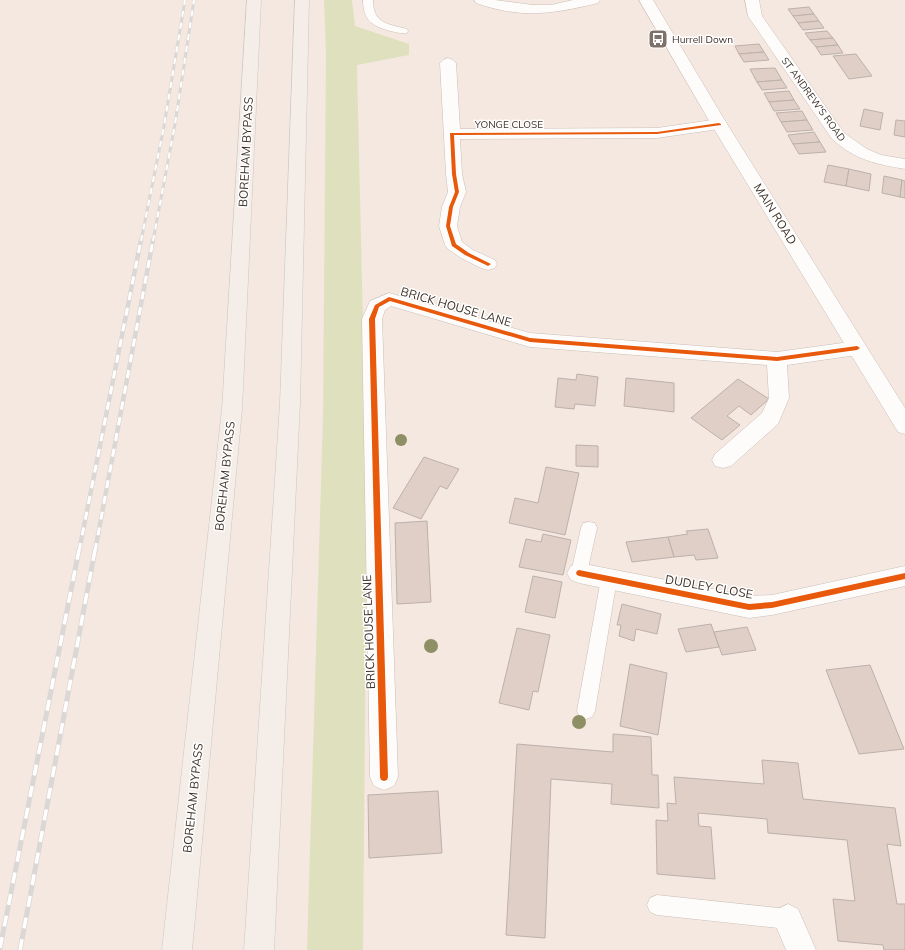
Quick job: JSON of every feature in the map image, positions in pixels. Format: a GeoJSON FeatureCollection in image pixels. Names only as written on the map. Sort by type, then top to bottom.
{"type":"FeatureCollection","features":[{"type":"Feature","properties":{"kind":"highway","name":"BOREHAM BYPASS"},"geometry":{"type":"LineString","coordinates":[[177,950],[232,408],[254,0]]}},
{"type":"Feature","properties":{"kind":"highway"},"geometry":{"type":"LineString","coordinates":[[259,950],[290,403],[302,0]]}},
{"type":"Feature","properties":{"kind":"street"},"geometry":{"type":"LineString","coordinates":[[481,0],[523,9],[552,9],[593,0]]}},
{"type":"Feature","properties":{"kind":"street","name":"MAIN ROAD"},"geometry":{"type":"LineString","coordinates":[[646,0],[719,124],[905,426]]}},
{"type":"Feature","properties":{"kind":"street","name":"ST ANDREW'S ROAD"},"geometry":{"type":"LineString","coordinates":[[752,0],[755,16],[838,136],[851,148],[867,156],[905,164]]}},
{"type":"Feature","properties":{"kind":"street"},"geometry":{"type":"LineString","coordinates":[[448,63],[454,174],[457,192],[451,208],[448,226],[454,245],[467,254],[488,264]]}},
{"type":"Feature","properties":{"kind":"street","name":"YONGE CLOSE"},"geometry":{"type":"LineString","coordinates":[[452,134],[656,133],[719,124]]}},
{"type":"Feature","properties":{"kind":"street","name":"BRICK HOUSE LANE"},"geometry":{"type":"LineString","coordinates":[[384,777],[372,319],[377,306],[389,299],[530,340],[777,359],[858,348]]}},
{"type":"Feature","properties":{"kind":"street"},"geometry":{"type":"LineString","coordinates":[[723,460],[771,418],[779,398],[777,359]]}},
{"type":"Feature","properties":{"kind":"street","name":"DUDLEY CLOSE"},"geometry":{"type":"LineString","coordinates":[[579,573],[749,607],[772,605],[905,576]]}},
{"type":"Feature","properties":{"kind":"street"},"geometry":{"type":"LineString","coordinates":[[788,918],[801,950]]}},
{"type":"Feature","properties":{"kind":"lane"},"geometry":{"type":"LineString","coordinates":[[368,0],[369,14],[378,23],[386,27],[403,31]]}},
{"type":"Feature","properties":{"kind":"lane"},"geometry":{"type":"LineString","coordinates":[[579,573],[589,528]]}},
{"type":"Feature","properties":{"kind":"lane"},"geometry":{"type":"LineString","coordinates":[[586,711],[609,579]]}},
{"type":"Feature","properties":{"kind":"lane"},"geometry":{"type":"LineString","coordinates":[[657,906],[788,918]]}},
{"type":"Feature","properties":{"kind":"green space"},"geometry":{"type":"Polygon","coordinates":[[[324,0],[352,0],[355,26],[409,44],[409,55],[357,65],[367,498],[363,950],[307,950],[323,416],[326,54],[324,0]]]}},
{"type":"Feature","properties":{"kind":"building"},"geometry":{"type":"Polygon","coordinates":[[[809,7],[814,14],[793,16],[788,9],[809,7]]]}},
{"type":"Feature","properties":{"kind":"building"},"geometry":{"type":"Polygon","coordinates":[[[814,14],[819,21],[798,23],[793,16],[814,14]]]}},
{"type":"Feature","properties":{"kind":"building"},"geometry":{"type":"Polygon","coordinates":[[[819,21],[824,28],[803,30],[798,23],[819,21]]]}},
{"type":"Feature","properties":{"kind":"building"},"geometry":{"type":"Polygon","coordinates":[[[827,31],[833,38],[810,40],[805,33],[827,31]]]}},
{"type":"Feature","properties":{"kind":"building"},"geometry":{"type":"Polygon","coordinates":[[[833,38],[838,45],[816,47],[810,40],[833,38]]]}},
{"type":"Feature","properties":{"kind":"building"},"geometry":{"type":"Polygon","coordinates":[[[759,44],[764,52],[739,54],[735,46],[759,44]]]}},
{"type":"Feature","properties":{"kind":"building"},"geometry":{"type":"Polygon","coordinates":[[[838,45],[843,53],[821,55],[816,47],[838,45]]]}},
{"type":"Feature","properties":{"kind":"building"},"geometry":{"type":"Polygon","coordinates":[[[764,52],[769,60],[744,62],[739,54],[764,52]]]}},
{"type":"Feature","properties":{"kind":"building"},"geometry":{"type":"Polygon","coordinates":[[[856,54],[872,76],[849,79],[833,56],[856,54]]]}},
{"type":"Feature","properties":{"kind":"building"},"geometry":{"type":"Polygon","coordinates":[[[775,68],[782,80],[757,82],[750,69],[775,68]]]}},
{"type":"Feature","properties":{"kind":"building"},"geometry":{"type":"Polygon","coordinates":[[[782,80],[787,88],[762,90],[757,82],[782,80]]]}},
{"type":"Feature","properties":{"kind":"building"},"geometry":{"type":"Polygon","coordinates":[[[789,91],[794,100],[769,102],[764,93],[789,91]]]}},
{"type":"Feature","properties":{"kind":"building"},"geometry":{"type":"Polygon","coordinates":[[[794,100],[800,109],[774,111],[769,102],[794,100]]]}},
{"type":"Feature","properties":{"kind":"building"},"geometry":{"type":"Polygon","coordinates":[[[864,109],[883,113],[880,130],[860,126],[864,109]]]}},
{"type":"Feature","properties":{"kind":"building"},"geometry":{"type":"Polygon","coordinates":[[[802,111],[807,120],[781,122],[776,113],[802,111]]]}},
{"type":"Feature","properties":{"kind":"building"},"geometry":{"type":"Polygon","coordinates":[[[807,120],[813,130],[787,132],[781,122],[807,120]]]}},
{"type":"Feature","properties":{"kind":"building"},"geometry":{"type":"Polygon","coordinates":[[[896,120],[905,121],[905,137],[894,135],[896,120]]]}},
{"type":"Feature","properties":{"kind":"building"},"geometry":{"type":"Polygon","coordinates":[[[814,132],[820,142],[793,144],[788,135],[814,132]]]}},
{"type":"Feature","properties":{"kind":"building"},"geometry":{"type":"Polygon","coordinates":[[[820,142],[826,152],[799,154],[793,144],[820,142]]]}},
{"type":"Feature","properties":{"kind":"building"},"geometry":{"type":"Polygon","coordinates":[[[828,165],[849,169],[846,186],[824,182],[828,165]]]}},
{"type":"Feature","properties":{"kind":"building"},"geometry":{"type":"Polygon","coordinates":[[[849,169],[871,174],[869,191],[846,186],[849,169]]]}},
{"type":"Feature","properties":{"kind":"building"},"geometry":{"type":"Polygon","coordinates":[[[884,176],[902,180],[900,197],[882,193],[884,176]]]}},
{"type":"Feature","properties":{"kind":"building"},"geometry":{"type":"Polygon","coordinates":[[[902,180],[905,181],[905,198],[900,197],[902,180]]]}},
{"type":"Feature","properties":{"kind":"building"},"geometry":{"type":"Polygon","coordinates":[[[577,374],[598,377],[595,406],[575,404],[574,409],[555,407],[558,378],[576,380],[577,374]]]}},
{"type":"Feature","properties":{"kind":"building"},"geometry":{"type":"Polygon","coordinates":[[[626,378],[674,383],[674,412],[624,406],[626,378]]]}},
{"type":"Feature","properties":{"kind":"building"},"geometry":{"type":"Polygon","coordinates":[[[738,379],[769,399],[751,415],[739,406],[727,416],[740,425],[722,440],[691,418],[738,379]]]}},
{"type":"Feature","properties":{"kind":"building"},"geometry":{"type":"Polygon","coordinates":[[[576,445],[598,446],[598,467],[576,466],[576,445]]]}},
{"type":"Feature","properties":{"kind":"building"},"geometry":{"type":"Polygon","coordinates":[[[424,457],[459,469],[447,489],[440,486],[421,519],[393,508],[424,457]]]}},
{"type":"Feature","properties":{"kind":"building"},"geometry":{"type":"Polygon","coordinates":[[[546,467],[579,473],[565,535],[509,523],[515,498],[538,503],[546,467]]]}},
{"type":"Feature","properties":{"kind":"building"},"geometry":{"type":"Polygon","coordinates":[[[427,521],[431,602],[397,604],[395,523],[427,521]]]}},
{"type":"Feature","properties":{"kind":"building"},"geometry":{"type":"Polygon","coordinates":[[[708,529],[718,558],[696,560],[694,555],[674,557],[668,537],[688,534],[686,531],[708,529]]]}},
{"type":"Feature","properties":{"kind":"building"},"geometry":{"type":"Polygon","coordinates":[[[543,534],[571,540],[563,575],[519,567],[526,539],[541,542],[543,534]]]}},
{"type":"Feature","properties":{"kind":"building"},"geometry":{"type":"Polygon","coordinates":[[[668,537],[674,557],[632,562],[626,542],[668,537]]]}},
{"type":"Feature","properties":{"kind":"building"},"geometry":{"type":"Polygon","coordinates":[[[533,576],[562,582],[555,618],[525,612],[533,576]]]}},
{"type":"Feature","properties":{"kind":"building"},"geometry":{"type":"Polygon","coordinates":[[[622,604],[661,614],[657,634],[636,629],[634,641],[619,636],[621,625],[617,625],[622,604]]]}},
{"type":"Feature","properties":{"kind":"building"},"geometry":{"type":"Polygon","coordinates":[[[711,624],[719,647],[686,652],[678,629],[711,624]]]}},
{"type":"Feature","properties":{"kind":"building"},"geometry":{"type":"Polygon","coordinates":[[[747,627],[756,650],[722,655],[714,632],[747,627]]]}},
{"type":"Feature","properties":{"kind":"building"},"geometry":{"type":"Polygon","coordinates":[[[517,628],[550,635],[538,692],[533,691],[529,710],[499,703],[517,628]]]}},
{"type":"Feature","properties":{"kind":"building"},"geometry":{"type":"Polygon","coordinates":[[[630,664],[667,673],[658,735],[620,726],[630,664]]]}},
{"type":"Feature","properties":{"kind":"building"},"geometry":{"type":"Polygon","coordinates":[[[870,665],[904,749],[859,754],[826,670],[870,665]]]}},
{"type":"Feature","properties":{"kind":"building"},"geometry":{"type":"Polygon","coordinates":[[[613,734],[651,737],[652,775],[658,775],[659,808],[611,804],[612,784],[551,779],[545,938],[506,935],[517,744],[613,752],[613,734]]]}},
{"type":"Feature","properties":{"kind":"building"},"geometry":{"type":"Polygon","coordinates":[[[762,760],[798,763],[803,799],[895,808],[901,846],[887,844],[897,904],[905,904],[905,950],[884,950],[883,945],[838,941],[833,899],[855,901],[847,840],[768,833],[767,819],[698,813],[699,826],[711,827],[715,879],[657,874],[656,820],[668,821],[667,803],[676,804],[674,777],[764,784],[762,760]]]}},
{"type":"Feature","properties":{"kind":"building"},"geometry":{"type":"Polygon","coordinates":[[[438,791],[442,853],[369,858],[368,795],[438,791]]]}},
{"type":"Feature","properties":{"kind":"railway"},"geometry":{"type":"LineString","coordinates":[[141,241],[164,126],[185,0]]}},
{"type":"Feature","properties":{"kind":"railway"},"geometry":{"type":"LineString","coordinates":[[153,241],[175,124],[194,0]]}},
{"type":"Feature","properties":{"kind":"railway"},"geometry":{"type":"LineString","coordinates":[[79,551],[141,240]]}},
{"type":"Feature","properties":{"kind":"railway"},"geometry":{"type":"LineString","coordinates":[[95,551],[153,240]]}},
{"type":"Feature","properties":{"kind":"railway"},"geometry":{"type":"LineString","coordinates":[[0,948],[79,550]]}},
{"type":"Feature","properties":{"kind":"railway"},"geometry":{"type":"LineString","coordinates":[[20,950],[95,550]]}},
{"type":"Feature","properties":{"kind":"cycle path"},"geometry":{"type":"LineString","coordinates":[[488,264],[467,254],[454,245],[448,226],[451,207],[457,192],[454,174],[452,134],[657,133],[719,124]]}},
{"type":"Feature","properties":{"kind":"cycle path"},"geometry":{"type":"LineString","coordinates":[[384,777],[372,319],[377,306],[389,299],[530,340],[777,359],[857,348]]}},
{"type":"Feature","properties":{"kind":"cycle path"},"geometry":{"type":"LineString","coordinates":[[579,573],[749,607],[772,605],[905,576]]}},
{"type":"Feature","properties":{"kind":"place","name":"Hurrell Down"},"geometry":{"type":"Point","coordinates":[658,39]}}]}
